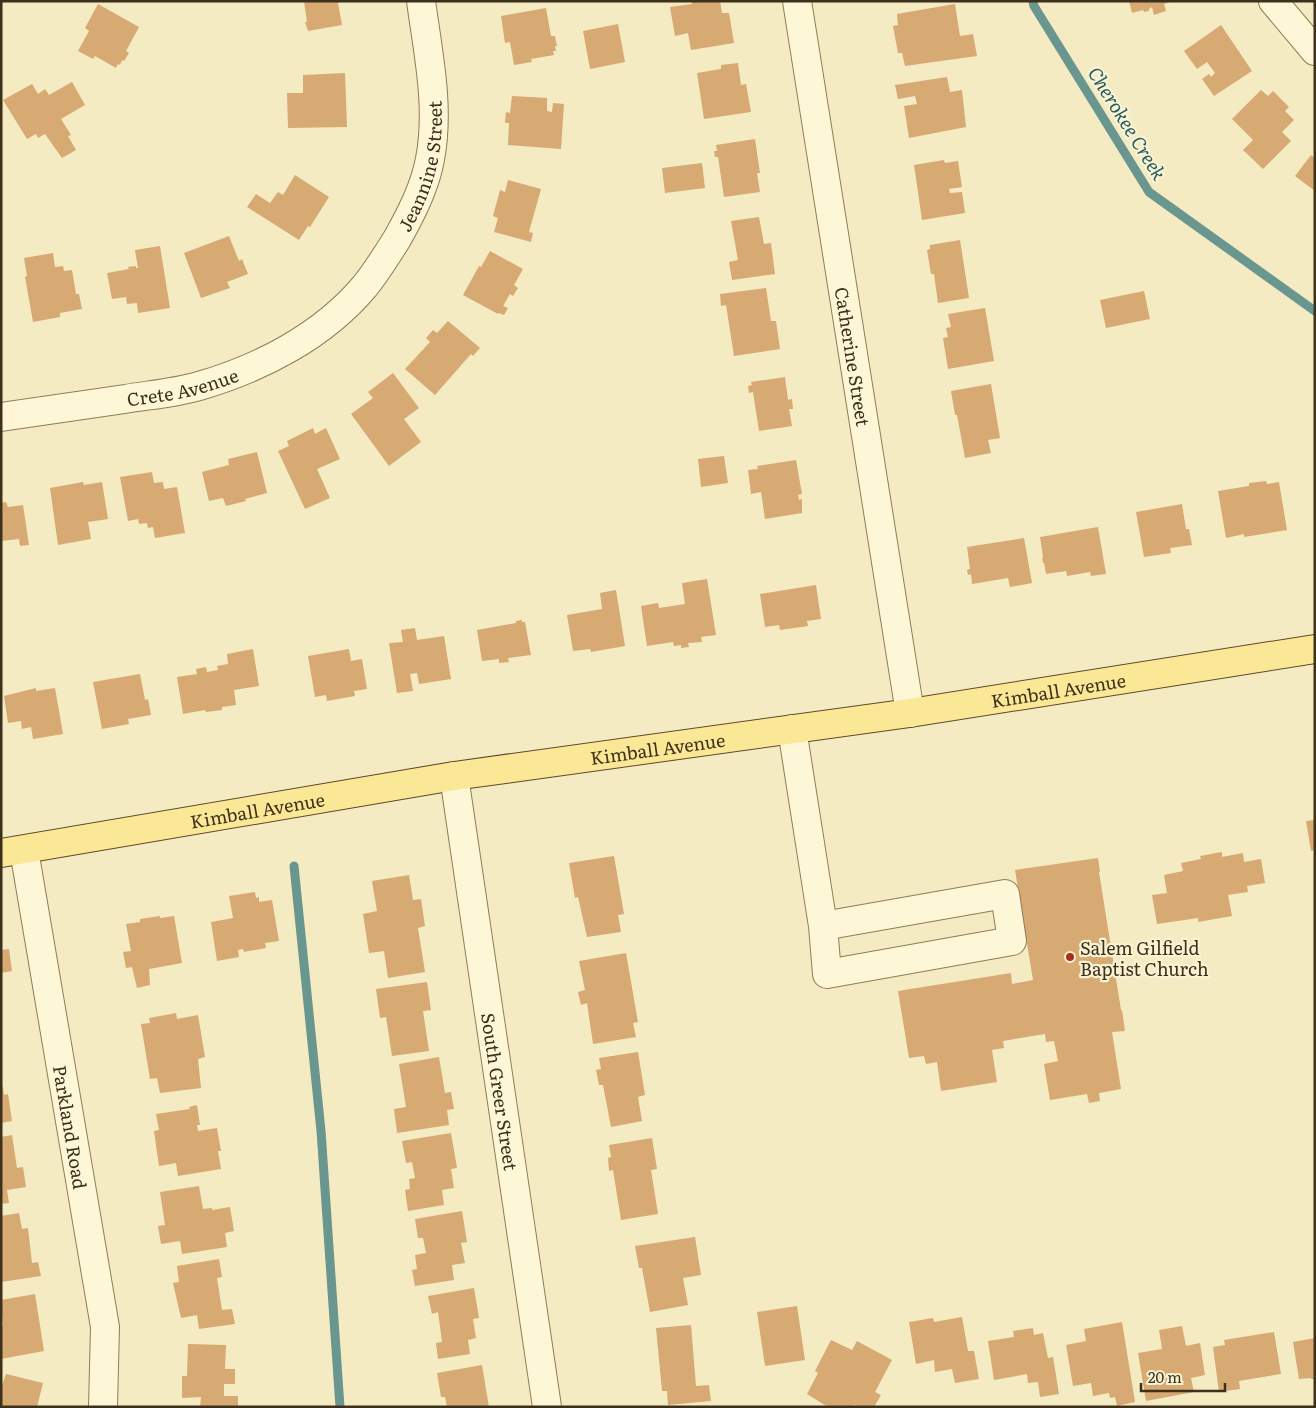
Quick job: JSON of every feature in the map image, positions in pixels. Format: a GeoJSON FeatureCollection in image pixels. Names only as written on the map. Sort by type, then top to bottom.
{"type":"FeatureCollection","features":[{"type":"Feature","properties":{"kind":"main road","name":"Kimball Avenue"},"geometry":{"type":"LineString","coordinates":[[13,851],[454,776],[910,713],[1315,650]]}},
{"type":"Feature","properties":{"kind":"street","name":"Jeannine Street"},"geometry":{"type":"LineString","coordinates":[[344,308],[365,286],[380,266],[405,225],[420,193],[430,159],[433,126],[433,90],[421,1]]}},
{"type":"Feature","properties":{"kind":"street","name":"Catherine Street"},"geometry":{"type":"LineString","coordinates":[[797,1],[910,713]]}},
{"type":"Feature","properties":{"kind":"street"},"geometry":{"type":"LineString","coordinates":[[1273,1],[1315,51]]}},
{"type":"Feature","properties":{"kind":"street","name":"Crete Avenue"},"geometry":{"type":"LineString","coordinates":[[1,417],[159,394],[197,386],[234,375],[274,357],[310,334],[344,308]]}},
{"type":"Feature","properties":{"kind":"street"},"geometry":{"type":"LineString","coordinates":[[792,729],[823,926],[828,974],[1012,941],[1005,894],[823,926]]}},
{"type":"Feature","properties":{"kind":"street","name":"South Greer Street"},"geometry":{"type":"LineString","coordinates":[[454,776],[547,1407]]}},
{"type":"Feature","properties":{"kind":"street","name":"Parkland Road"},"geometry":{"type":"LineString","coordinates":[[13,851],[105,1326],[102,1407]]}},
{"type":"Feature","properties":{"kind":"building"},"geometry":{"type":"Polygon","coordinates":[[[304,1],[344,1],[338,3],[342,25],[308,31],[305,22],[307,22],[304,1]]]}},
{"type":"Feature","properties":{"kind":"building"},"geometry":{"type":"Polygon","coordinates":[[[691,1],[720,1],[722,13],[729,13],[734,43],[691,50],[688,33],[675,36],[670,7],[692,4],[691,1]]]}},
{"type":"Feature","properties":{"kind":"building"},"geometry":{"type":"Polygon","coordinates":[[[1129,1],[1170,2],[1164,4],[1166,11],[1154,15],[1152,7],[1149,11],[1144,12],[1143,10],[1132,13],[1129,1]]]}},
{"type":"Feature","properties":{"kind":"building"},"geometry":{"type":"Polygon","coordinates":[[[98,4],[139,27],[126,51],[129,53],[116,68],[95,56],[93,59],[78,51],[89,31],[85,28],[98,4]]]}},
{"type":"Feature","properties":{"kind":"building"},"geometry":{"type":"Polygon","coordinates":[[[955,4],[960,36],[973,34],[977,56],[905,66],[902,53],[898,53],[893,26],[898,25],[897,14],[955,4]]]}},
{"type":"Feature","properties":{"kind":"building"},"geometry":{"type":"Polygon","coordinates":[[[546,8],[551,36],[555,36],[557,46],[555,46],[556,51],[553,51],[554,55],[531,59],[532,62],[514,65],[510,42],[505,43],[501,16],[546,8]]]}},
{"type":"Feature","properties":{"kind":"building"},"geometry":{"type":"Polygon","coordinates":[[[618,24],[625,62],[590,69],[583,31],[618,24]]]}},
{"type":"Feature","properties":{"kind":"building"},"geometry":{"type":"Polygon","coordinates":[[[1221,25],[1252,71],[1214,96],[1202,79],[1209,74],[1211,77],[1215,73],[1207,62],[1197,69],[1184,51],[1221,25]]]}},
{"type":"Feature","properties":{"kind":"building"},"geometry":{"type":"Polygon","coordinates":[[[738,63],[741,85],[746,84],[751,112],[704,119],[697,73],[721,69],[721,65],[738,63]]]}},
{"type":"Feature","properties":{"kind":"building"},"geometry":{"type":"Polygon","coordinates":[[[345,73],[347,127],[288,128],[287,93],[303,93],[303,75],[345,73]]]}},
{"type":"Feature","properties":{"kind":"building"},"geometry":{"type":"Polygon","coordinates":[[[947,77],[950,92],[962,90],[966,127],[909,138],[904,106],[917,104],[915,96],[898,99],[895,85],[947,77]]]}},
{"type":"Feature","properties":{"kind":"building"},"geometry":{"type":"Polygon","coordinates":[[[72,82],[85,105],[61,119],[71,135],[68,136],[76,150],[62,158],[45,134],[38,138],[36,134],[27,139],[3,100],[32,84],[38,94],[45,89],[49,95],[72,82]]]}},
{"type":"Feature","properties":{"kind":"building"},"geometry":{"type":"Polygon","coordinates":[[[1261,90],[1268,96],[1273,91],[1289,107],[1285,111],[1294,120],[1282,132],[1291,141],[1263,169],[1243,150],[1253,140],[1232,119],[1261,90]]]}},
{"type":"Feature","properties":{"kind":"building"},"geometry":{"type":"Polygon","coordinates":[[[512,96],[547,98],[547,111],[552,112],[553,103],[564,104],[561,149],[508,145],[509,123],[505,123],[506,112],[510,113],[512,96]]]}},
{"type":"Feature","properties":{"kind":"building"},"geometry":{"type":"Polygon","coordinates":[[[755,139],[760,173],[757,173],[760,192],[724,197],[718,157],[715,157],[714,151],[717,151],[716,145],[755,139]]]}},
{"type":"Feature","properties":{"kind":"building"},"geometry":{"type":"Polygon","coordinates":[[[1311,155],[1315,158],[1315,191],[1295,176],[1311,155]]]}},
{"type":"Feature","properties":{"kind":"building"},"geometry":{"type":"Polygon","coordinates":[[[944,160],[945,163],[958,161],[962,187],[949,189],[950,193],[962,192],[965,213],[922,220],[914,165],[944,160]]]}},
{"type":"Feature","properties":{"kind":"building"},"geometry":{"type":"Polygon","coordinates":[[[702,163],[705,188],[665,193],[662,168],[702,163]]]}},
{"type":"Feature","properties":{"kind":"building"},"geometry":{"type":"Polygon","coordinates":[[[295,175],[329,197],[310,227],[308,226],[299,240],[247,207],[256,194],[270,203],[278,192],[283,195],[295,175]]]}},
{"type":"Feature","properties":{"kind":"building"},"geometry":{"type":"Polygon","coordinates":[[[508,180],[541,189],[529,232],[533,233],[531,242],[494,232],[498,218],[493,216],[500,190],[505,192],[508,180]]]}},
{"type":"Feature","properties":{"kind":"building"},"geometry":{"type":"Polygon","coordinates":[[[759,217],[764,244],[771,243],[775,274],[732,280],[729,262],[738,260],[731,221],[759,217]]]}},
{"type":"Feature","properties":{"kind":"building"},"geometry":{"type":"Polygon","coordinates":[[[229,236],[239,261],[242,259],[248,274],[227,282],[230,288],[201,298],[184,253],[229,236]]]}},
{"type":"Feature","properties":{"kind":"building"},"geometry":{"type":"Polygon","coordinates":[[[960,240],[969,298],[938,303],[934,274],[931,274],[927,250],[930,249],[930,245],[960,240]]]}},
{"type":"Feature","properties":{"kind":"building"},"geometry":{"type":"Polygon","coordinates":[[[160,246],[170,308],[138,313],[137,303],[127,304],[126,297],[112,299],[107,273],[129,269],[128,267],[136,266],[138,268],[135,250],[160,246]]]}},
{"type":"Feature","properties":{"kind":"building"},"geometry":{"type":"Polygon","coordinates":[[[490,251],[523,269],[514,285],[518,288],[513,296],[510,294],[503,306],[508,308],[504,315],[498,314],[463,295],[479,266],[481,267],[490,251]]]}},
{"type":"Feature","properties":{"kind":"building"},"geometry":{"type":"Polygon","coordinates":[[[53,253],[55,267],[63,266],[64,271],[72,270],[76,294],[79,294],[82,309],[60,313],[60,317],[33,322],[25,277],[27,276],[24,258],[53,253]]]}},
{"type":"Feature","properties":{"kind":"building"},"geometry":{"type":"Polygon","coordinates":[[[766,288],[771,321],[776,321],[780,349],[734,356],[726,305],[721,306],[720,294],[766,288]]]}},
{"type":"Feature","properties":{"kind":"building"},"geometry":{"type":"Polygon","coordinates":[[[1144,291],[1150,319],[1106,328],[1100,300],[1144,291]]]}},
{"type":"Feature","properties":{"kind":"building"},"geometry":{"type":"Polygon","coordinates":[[[985,308],[994,361],[948,369],[943,338],[948,337],[946,328],[951,327],[948,314],[985,308]]]}},
{"type":"Feature","properties":{"kind":"building"},"geometry":{"type":"Polygon","coordinates":[[[448,321],[480,348],[473,356],[471,354],[435,395],[405,369],[430,342],[426,338],[433,330],[437,333],[448,321]]]}},
{"type":"Feature","properties":{"kind":"building"},"geometry":{"type":"Polygon","coordinates":[[[393,373],[419,408],[404,419],[421,442],[389,466],[351,414],[373,398],[368,392],[393,373]]]}},
{"type":"Feature","properties":{"kind":"building"},"geometry":{"type":"Polygon","coordinates":[[[785,377],[788,400],[792,399],[793,409],[789,409],[792,426],[759,431],[753,392],[749,393],[748,386],[752,385],[751,382],[785,377]]]}},
{"type":"Feature","properties":{"kind":"building"},"geometry":{"type":"Polygon","coordinates":[[[991,384],[1000,438],[988,440],[991,453],[965,458],[951,391],[991,384]]]}},
{"type":"Feature","properties":{"kind":"building"},"geometry":{"type":"Polygon","coordinates":[[[313,428],[315,434],[326,428],[340,459],[317,469],[330,498],[305,509],[278,451],[289,446],[287,441],[313,428]]]}},
{"type":"Feature","properties":{"kind":"building"},"geometry":{"type":"Polygon","coordinates":[[[257,452],[267,493],[226,506],[223,498],[209,501],[202,472],[229,465],[228,459],[257,452]]]}},
{"type":"Feature","properties":{"kind":"building"},"geometry":{"type":"Polygon","coordinates":[[[724,456],[728,483],[701,487],[698,459],[724,456]]]}},
{"type":"Feature","properties":{"kind":"building"},"geometry":{"type":"Polygon","coordinates":[[[796,460],[802,494],[798,495],[799,500],[802,499],[802,513],[765,519],[761,492],[751,494],[748,470],[758,469],[757,466],[796,460]]]}},
{"type":"Feature","properties":{"kind":"building"},"geometry":{"type":"Polygon","coordinates":[[[152,472],[154,483],[163,482],[164,489],[177,487],[185,533],[155,538],[153,527],[148,528],[147,523],[139,524],[138,519],[128,521],[120,477],[152,472]]]}},
{"type":"Feature","properties":{"kind":"building"},"geometry":{"type":"Polygon","coordinates":[[[1266,481],[1267,484],[1279,482],[1287,530],[1244,537],[1244,534],[1226,538],[1218,491],[1249,486],[1249,483],[1266,481]]]}},
{"type":"Feature","properties":{"kind":"building"},"geometry":{"type":"Polygon","coordinates":[[[83,482],[84,485],[102,482],[108,519],[88,522],[91,539],[58,545],[50,488],[83,482]]]}},
{"type":"Feature","properties":{"kind":"building"},"geometry":{"type":"Polygon","coordinates":[[[6,502],[8,507],[23,505],[29,545],[20,546],[19,539],[1,541],[1,503],[6,502]]]}},
{"type":"Feature","properties":{"kind":"building"},"geometry":{"type":"Polygon","coordinates":[[[1182,504],[1186,529],[1189,529],[1192,545],[1170,548],[1171,553],[1144,557],[1136,512],[1182,504]]]}},
{"type":"Feature","properties":{"kind":"building"},"geometry":{"type":"Polygon","coordinates":[[[1098,527],[1106,574],[1091,576],[1090,572],[1067,576],[1066,571],[1046,574],[1040,537],[1098,527]]]}},
{"type":"Feature","properties":{"kind":"building"},"geometry":{"type":"Polygon","coordinates":[[[1024,538],[1032,583],[1010,587],[1008,578],[972,584],[971,574],[968,575],[967,570],[970,569],[967,547],[1024,538]]]}},
{"type":"Feature","properties":{"kind":"building"},"geometry":{"type":"Polygon","coordinates":[[[707,579],[716,635],[701,637],[702,642],[688,643],[689,647],[681,648],[681,645],[674,646],[673,642],[647,646],[641,606],[658,603],[659,608],[685,604],[682,583],[707,579]]]}},
{"type":"Feature","properties":{"kind":"building"},"geometry":{"type":"Polygon","coordinates":[[[816,585],[821,619],[807,621],[808,626],[780,630],[779,625],[765,627],[760,594],[816,585]]]}},
{"type":"Feature","properties":{"kind":"building"},"geometry":{"type":"Polygon","coordinates":[[[616,590],[625,646],[591,652],[590,649],[573,651],[567,615],[602,609],[600,593],[616,590]]]}},
{"type":"Feature","properties":{"kind":"building"},"geometry":{"type":"Polygon","coordinates":[[[522,620],[522,622],[525,622],[531,655],[508,658],[509,662],[499,663],[499,659],[482,661],[477,630],[516,623],[516,621],[522,620]]]}},
{"type":"Feature","properties":{"kind":"building"},"geometry":{"type":"Polygon","coordinates":[[[415,628],[417,640],[444,636],[451,679],[419,684],[417,673],[410,674],[413,691],[397,693],[389,643],[403,642],[401,630],[415,628]]]}},
{"type":"Feature","properties":{"kind":"building"},"geometry":{"type":"Polygon","coordinates":[[[253,649],[259,686],[234,690],[236,705],[222,707],[222,710],[206,712],[205,710],[183,714],[177,677],[197,674],[196,669],[206,667],[207,672],[218,670],[217,666],[228,664],[227,654],[253,649]]]}},
{"type":"Feature","properties":{"kind":"building"},"geometry":{"type":"Polygon","coordinates":[[[349,649],[351,661],[362,659],[367,689],[354,691],[355,696],[327,701],[326,695],[315,697],[308,656],[349,649]]]}},
{"type":"Feature","properties":{"kind":"building"},"geometry":{"type":"Polygon","coordinates":[[[140,674],[145,700],[148,699],[151,715],[128,719],[129,724],[102,729],[93,682],[140,674]]]}},
{"type":"Feature","properties":{"kind":"building"},"geometry":{"type":"Polygon","coordinates":[[[36,688],[36,691],[55,688],[63,734],[33,739],[31,727],[22,729],[21,721],[8,723],[4,696],[36,688]]]}},
{"type":"Feature","properties":{"kind":"building"},"geometry":{"type":"Polygon","coordinates":[[[1315,820],[1315,850],[1311,851],[1306,821],[1315,820]]]}},
{"type":"Feature","properties":{"kind":"building"},"geometry":{"type":"Polygon","coordinates":[[[1222,852],[1222,857],[1243,853],[1244,862],[1261,859],[1265,883],[1247,886],[1248,892],[1228,895],[1232,916],[1198,922],[1198,918],[1157,924],[1152,895],[1167,893],[1164,875],[1183,871],[1181,863],[1201,859],[1200,856],[1222,852]]]}},
{"type":"Feature","properties":{"kind":"building"},"geometry":{"type":"Polygon","coordinates":[[[614,856],[624,914],[618,915],[621,932],[587,937],[578,897],[575,898],[569,863],[614,856]]]}},
{"type":"Feature","properties":{"kind":"building"},"geometry":{"type":"Polygon","coordinates":[[[1098,858],[1125,1031],[1112,1032],[1121,1089],[1099,1093],[1100,1101],[1089,1103],[1087,1094],[1050,1100],[1044,1064],[1058,1061],[1054,1041],[1046,1042],[1045,1034],[1003,1041],[1004,1048],[992,1050],[997,1082],[941,1091],[937,1062],[926,1064],[924,1056],[909,1058],[898,991],[1011,973],[1012,984],[1033,980],[1015,870],[1098,858]]]}},
{"type":"Feature","properties":{"kind":"building"},"geometry":{"type":"Polygon","coordinates":[[[409,875],[413,900],[421,899],[425,926],[418,928],[425,972],[388,978],[384,951],[369,953],[363,914],[377,911],[372,881],[409,875]]]}},
{"type":"Feature","properties":{"kind":"building"},"geometry":{"type":"Polygon","coordinates":[[[255,892],[256,898],[259,897],[259,902],[272,900],[279,941],[265,943],[266,948],[244,952],[243,949],[238,950],[239,957],[217,961],[211,922],[233,918],[229,896],[255,892]]]}},
{"type":"Feature","properties":{"kind":"building"},"geometry":{"type":"Polygon","coordinates":[[[160,916],[160,918],[174,916],[182,963],[149,969],[150,985],[137,988],[132,967],[126,968],[123,952],[131,951],[126,924],[140,922],[140,919],[160,916]]]}},
{"type":"Feature","properties":{"kind":"building"},"geometry":{"type":"Polygon","coordinates":[[[9,949],[12,971],[1,973],[1,950],[9,949]]]}},
{"type":"Feature","properties":{"kind":"building"},"geometry":{"type":"Polygon","coordinates":[[[626,953],[638,1022],[633,1023],[636,1037],[593,1044],[587,1003],[581,1005],[578,992],[585,990],[579,961],[626,953]]]}},
{"type":"Feature","properties":{"kind":"building"},"geometry":{"type":"Polygon","coordinates":[[[427,982],[431,1010],[423,1011],[429,1051],[392,1056],[386,1017],[380,1018],[376,989],[427,982]]]}},
{"type":"Feature","properties":{"kind":"building"},"geometry":{"type":"Polygon","coordinates":[[[176,1013],[177,1019],[198,1015],[205,1057],[198,1059],[201,1088],[160,1093],[157,1078],[150,1079],[141,1024],[150,1023],[149,1018],[176,1013]]]}},
{"type":"Feature","properties":{"kind":"building"},"geometry":{"type":"Polygon","coordinates":[[[638,1052],[645,1095],[638,1097],[642,1121],[611,1127],[603,1085],[599,1085],[596,1070],[601,1069],[599,1058],[638,1052]]]}},
{"type":"Feature","properties":{"kind":"building"},"geometry":{"type":"Polygon","coordinates":[[[439,1057],[445,1093],[451,1092],[454,1109],[447,1110],[449,1125],[397,1133],[394,1109],[406,1107],[399,1064],[439,1057]]]}},
{"type":"Feature","properties":{"kind":"building"},"geometry":{"type":"Polygon","coordinates":[[[1,1087],[3,1087],[4,1095],[8,1094],[12,1121],[1,1123],[1,1087]]]}},
{"type":"Feature","properties":{"kind":"building"},"geometry":{"type":"Polygon","coordinates":[[[197,1105],[200,1125],[197,1125],[198,1131],[217,1128],[221,1151],[218,1151],[221,1169],[178,1176],[176,1163],[159,1166],[154,1131],[159,1130],[156,1114],[190,1109],[189,1107],[197,1105]]]}},
{"type":"Feature","properties":{"kind":"building"},"geometry":{"type":"Polygon","coordinates":[[[451,1133],[457,1168],[451,1169],[454,1188],[442,1190],[444,1205],[408,1211],[405,1190],[410,1189],[409,1179],[415,1178],[412,1162],[406,1163],[402,1141],[451,1133]]]}},
{"type":"Feature","properties":{"kind":"building"},"geometry":{"type":"Polygon","coordinates":[[[12,1135],[17,1168],[23,1167],[26,1187],[7,1190],[9,1203],[1,1204],[1,1137],[12,1135]]]}},
{"type":"Feature","properties":{"kind":"building"},"geometry":{"type":"Polygon","coordinates":[[[652,1138],[657,1169],[651,1170],[658,1214],[621,1220],[613,1170],[609,1171],[608,1158],[611,1157],[609,1145],[652,1138]]]}},
{"type":"Feature","properties":{"kind":"building"},"geometry":{"type":"Polygon","coordinates":[[[199,1186],[203,1209],[212,1208],[212,1210],[230,1207],[234,1231],[225,1233],[227,1247],[182,1254],[180,1241],[161,1244],[158,1226],[165,1225],[160,1192],[199,1186]]]}},
{"type":"Feature","properties":{"kind":"building"},"geometry":{"type":"Polygon","coordinates":[[[462,1211],[467,1242],[461,1243],[465,1263],[452,1265],[454,1280],[415,1286],[412,1270],[417,1269],[415,1255],[426,1253],[423,1238],[418,1238],[415,1219],[462,1211]]]}},
{"type":"Feature","properties":{"kind":"building"},"geometry":{"type":"Polygon","coordinates":[[[19,1213],[22,1229],[28,1228],[32,1263],[38,1262],[41,1276],[1,1282],[1,1216],[19,1213]]]}},
{"type":"Feature","properties":{"kind":"building"},"geometry":{"type":"Polygon","coordinates":[[[695,1237],[701,1275],[683,1278],[688,1305],[650,1312],[642,1268],[639,1268],[635,1246],[695,1237]]]}},
{"type":"Feature","properties":{"kind":"building"},"geometry":{"type":"Polygon","coordinates":[[[219,1259],[222,1277],[217,1278],[222,1310],[232,1309],[235,1324],[199,1329],[197,1315],[181,1318],[173,1283],[179,1282],[177,1266],[219,1259]]]}},
{"type":"Feature","properties":{"kind":"building"},"geometry":{"type":"Polygon","coordinates":[[[474,1288],[479,1318],[473,1319],[476,1338],[468,1340],[470,1354],[438,1359],[436,1343],[442,1342],[438,1312],[432,1314],[428,1296],[474,1288]]]}},
{"type":"Feature","properties":{"kind":"building"},"geometry":{"type":"Polygon","coordinates":[[[35,1294],[44,1351],[1,1359],[1,1326],[3,1326],[1,1300],[35,1294]]]}},
{"type":"Feature","properties":{"kind":"building"},"geometry":{"type":"Polygon","coordinates":[[[797,1306],[805,1360],[765,1366],[757,1312],[797,1306]]]}},
{"type":"Feature","properties":{"kind":"building"},"geometry":{"type":"Polygon","coordinates":[[[962,1317],[968,1351],[974,1351],[979,1379],[955,1383],[952,1369],[935,1372],[934,1360],[916,1364],[909,1322],[933,1318],[934,1322],[962,1317]]]}},
{"type":"Feature","properties":{"kind":"building"},"geometry":{"type":"Polygon","coordinates":[[[1122,1322],[1135,1402],[1117,1406],[1115,1397],[1110,1398],[1109,1393],[1093,1396],[1091,1383],[1073,1386],[1066,1345],[1086,1341],[1084,1329],[1122,1322]]]}},
{"type":"Feature","properties":{"kind":"building"},"geometry":{"type":"Polygon","coordinates":[[[691,1325],[696,1386],[709,1385],[711,1401],[668,1405],[667,1391],[662,1391],[656,1328],[691,1325]]]}},
{"type":"Feature","properties":{"kind":"building"},"geometry":{"type":"Polygon","coordinates":[[[1182,1326],[1186,1346],[1200,1343],[1205,1375],[1191,1378],[1194,1392],[1146,1401],[1138,1353],[1162,1349],[1159,1330],[1182,1326]]]}},
{"type":"Feature","properties":{"kind":"building"},"geometry":{"type":"Polygon","coordinates":[[[1033,1328],[1034,1335],[1043,1333],[1048,1358],[1053,1357],[1059,1394],[1040,1397],[1038,1382],[1028,1383],[1027,1374],[994,1380],[988,1341],[1014,1337],[1013,1331],[1033,1328]]]}},
{"type":"Feature","properties":{"kind":"building"},"geometry":{"type":"Polygon","coordinates":[[[1274,1332],[1281,1374],[1239,1381],[1240,1389],[1219,1392],[1213,1347],[1225,1345],[1224,1340],[1274,1332]]]}},
{"type":"Feature","properties":{"kind":"building"},"geometry":{"type":"Polygon","coordinates":[[[1315,1338],[1315,1379],[1299,1379],[1293,1342],[1315,1338]]]}},
{"type":"Feature","properties":{"kind":"building"},"geometry":{"type":"Polygon","coordinates":[[[831,1340],[852,1350],[857,1341],[892,1360],[875,1392],[881,1395],[874,1407],[859,1407],[855,1405],[854,1407],[828,1407],[807,1394],[818,1373],[815,1371],[831,1340]]]}},
{"type":"Feature","properties":{"kind":"building"},"geometry":{"type":"Polygon","coordinates":[[[188,1344],[226,1345],[225,1369],[235,1369],[235,1384],[224,1384],[224,1396],[238,1396],[238,1407],[200,1407],[201,1397],[182,1398],[182,1376],[187,1376],[188,1344]]]}},
{"type":"Feature","properties":{"kind":"building"},"geometry":{"type":"Polygon","coordinates":[[[482,1365],[489,1407],[447,1407],[445,1397],[441,1397],[437,1373],[482,1365]]]}},
{"type":"Feature","properties":{"kind":"building"},"geometry":{"type":"Polygon","coordinates":[[[6,1374],[43,1383],[37,1407],[1,1407],[1,1388],[6,1374]]]}},
{"type":"Feature","properties":{"kind":"waterway","name":"Cherokee Creek"},"geometry":{"type":"LineString","coordinates":[[1033,1],[1034,6],[1149,192],[1315,311]]}},
{"type":"Feature","properties":{"kind":"waterway"},"geometry":{"type":"LineString","coordinates":[[294,866],[321,1131],[340,1407]]}},
{"type":"Feature","properties":{"kind":"place","name":"Salem Gilfield Baptist Church"},"geometry":{"type":"Point","coordinates":[1070,957]}}]}
